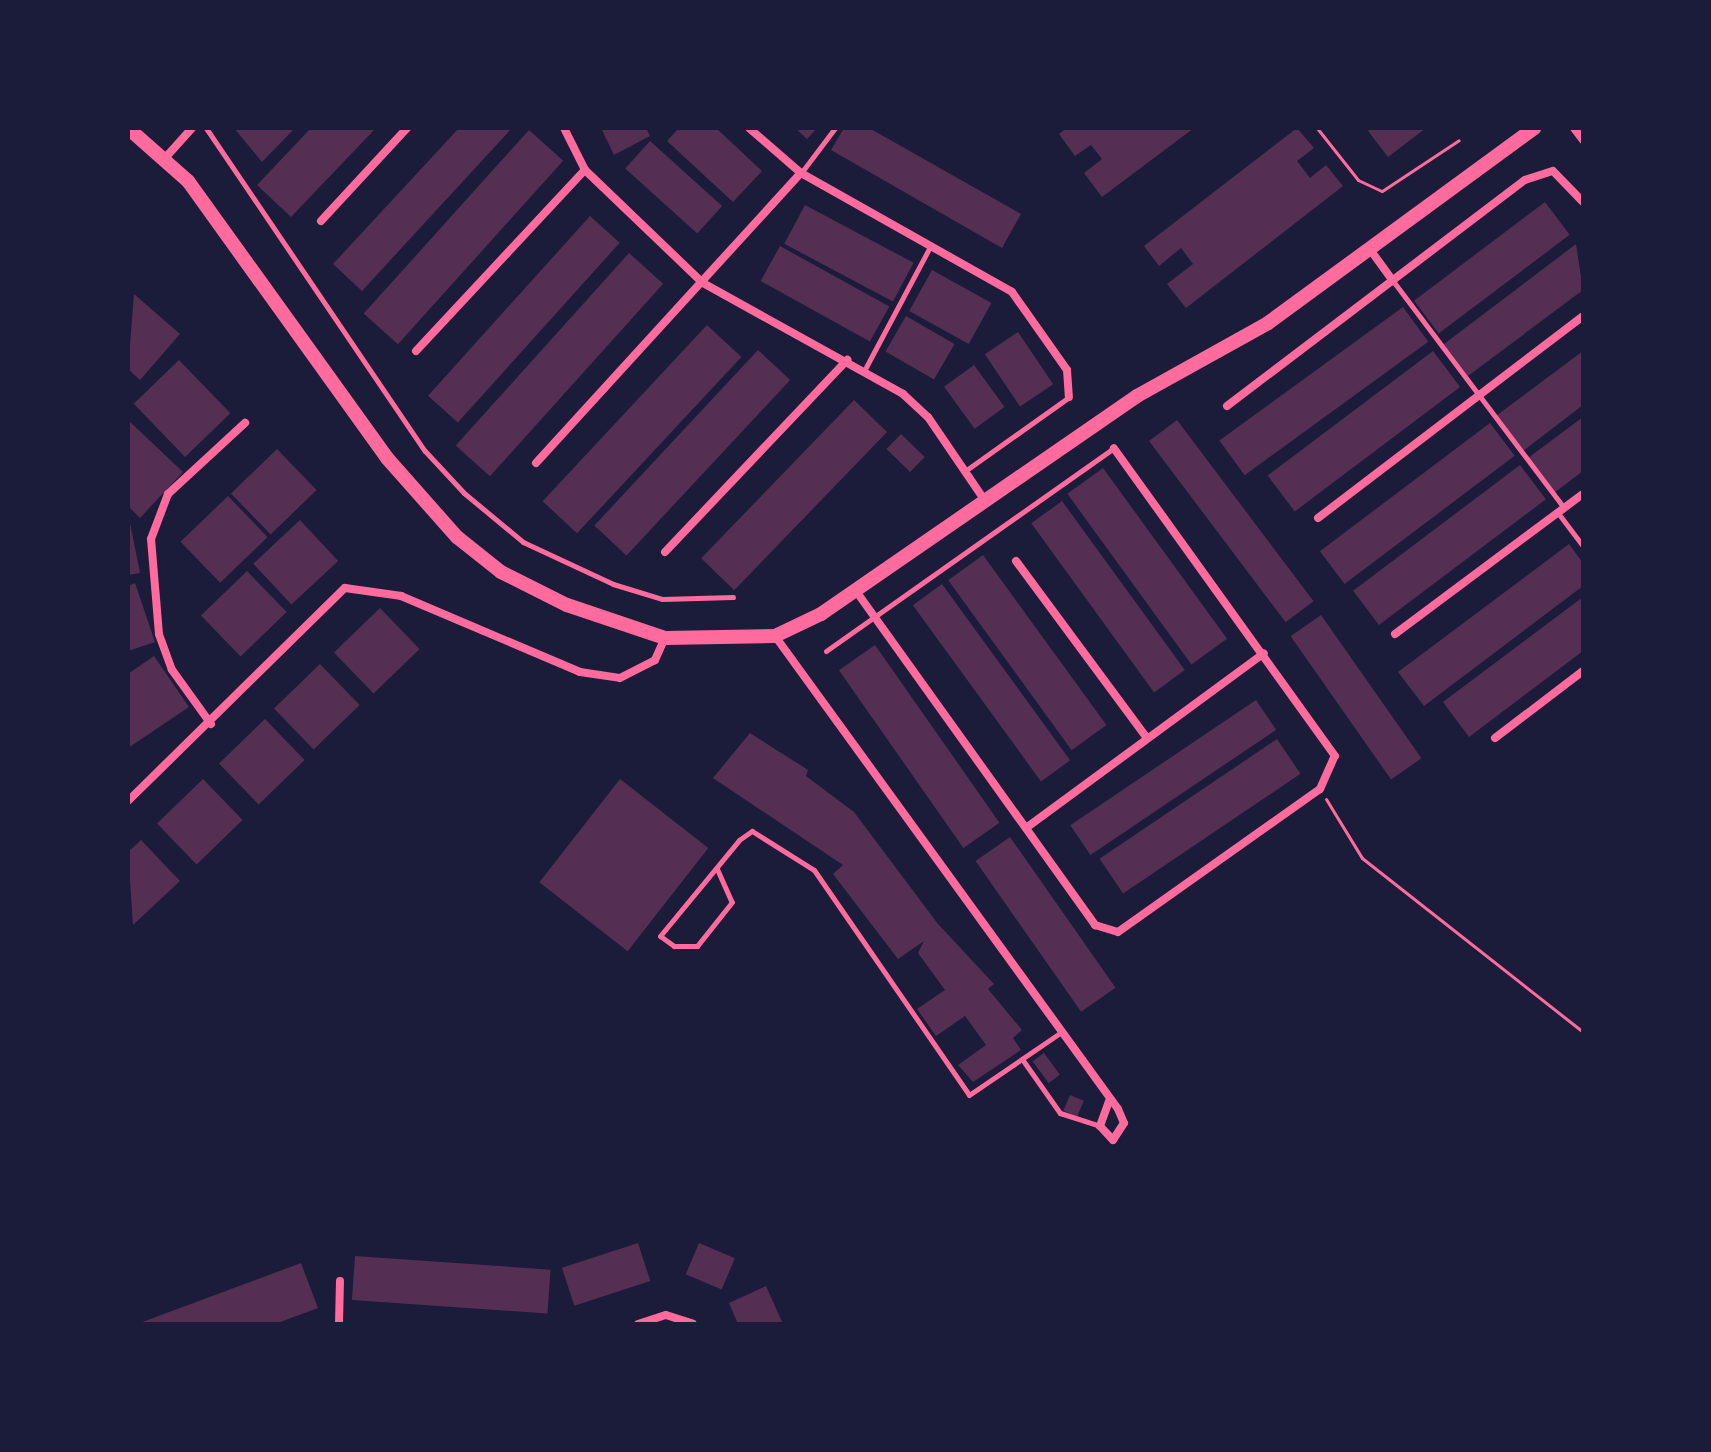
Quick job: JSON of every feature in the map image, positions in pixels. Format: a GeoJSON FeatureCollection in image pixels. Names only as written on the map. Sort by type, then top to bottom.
{"type":"FeatureCollection","features":[{"type":"Feature","properties":{"kind":"street"},"geometry":{"type":"LineString","coordinates":[[128,128],[166,157],[387,458],[457,537],[501,572],[567,605],[665,638],[775,636],[856,591],[1149,389],[1268,323],[1534,128]]}},
{"type":"Feature","properties":{"kind":"street"},"geometry":{"type":"LineString","coordinates":[[166,157],[192,128]]}},
{"type":"Feature","properties":{"kind":"street"},"geometry":{"type":"LineString","coordinates":[[321,221],[407,128]]}},
{"type":"Feature","properties":{"kind":"street"},"geometry":{"type":"LineString","coordinates":[[564,128],[585,170],[703,283],[865,369],[928,417],[986,503]]}},
{"type":"Feature","properties":{"kind":"street"},"geometry":{"type":"LineString","coordinates":[[749,128],[801,173],[1012,292],[1067,370],[1069,397]]}},
{"type":"Feature","properties":{"kind":"street"},"geometry":{"type":"LineString","coordinates":[[1574,128],[1583,140]]}},
{"type":"Feature","properties":{"kind":"street"},"geometry":{"type":"LineString","coordinates":[[416,351],[585,170]]}},
{"type":"Feature","properties":{"kind":"street"},"geometry":{"type":"LineString","coordinates":[[1227,406],[1540,172],[1566,179],[1583,202]]}},
{"type":"Feature","properties":{"kind":"street"},"geometry":{"type":"LineString","coordinates":[[536,463],[801,173]]}},
{"type":"Feature","properties":{"kind":"street"},"geometry":{"type":"LineString","coordinates":[[1369,248],[1393,281]]}},
{"type":"Feature","properties":{"kind":"street"},"geometry":{"type":"LineString","coordinates":[[1318,518],[1583,316]]}},
{"type":"Feature","properties":{"kind":"street"},"geometry":{"type":"LineString","coordinates":[[665,552],[847,360]]}},
{"type":"Feature","properties":{"kind":"street"},"geometry":{"type":"LineString","coordinates":[[211,724],[172,670],[159,634],[151,539],[168,494],[245,423]]}},
{"type":"Feature","properties":{"kind":"street"},"geometry":{"type":"LineString","coordinates":[[856,591],[1095,925],[1118,932],[1320,789],[1335,756],[1114,448]]}},
{"type":"Feature","properties":{"kind":"street"},"geometry":{"type":"LineString","coordinates":[[1395,634],[1583,494]]}},
{"type":"Feature","properties":{"kind":"street"},"geometry":{"type":"LineString","coordinates":[[1016,561],[1146,737]]}},
{"type":"Feature","properties":{"kind":"street"},"geometry":{"type":"LineString","coordinates":[[128,801],[211,724],[345,588],[401,596],[508,644],[607,676],[635,674],[655,660],[665,638]]}},
{"type":"Feature","properties":{"kind":"street"},"geometry":{"type":"LineString","coordinates":[[775,636],[1109,1101],[1124,1123],[1122,1133],[1106,1138],[1100,1126],[1109,1101]]}},
{"type":"Feature","properties":{"kind":"street"},"geometry":{"type":"LineString","coordinates":[[1026,828],[1264,653]]}},
{"type":"Feature","properties":{"kind":"street"},"geometry":{"type":"LineString","coordinates":[[1495,738],[1583,671]]}},
{"type":"Feature","properties":{"kind":"street"},"geometry":{"type":"LineString","coordinates":[[339,1324],[340,1281]]}},
{"type":"Feature","properties":{"kind":"street"},"geometry":{"type":"LineString","coordinates":[[638,1324],[666,1315],[693,1324]]}},
{"type":"Feature","properties":{"kind":"lane"},"geometry":{"type":"LineString","coordinates":[[206,128],[425,451],[464,493],[523,542],[613,584],[662,599],[733,597]]}},
{"type":"Feature","properties":{"kind":"lane"},"geometry":{"type":"LineString","coordinates":[[801,173],[835,128]]}},
{"type":"Feature","properties":{"kind":"lane"},"geometry":{"type":"LineString","coordinates":[[865,369],[931,246]]}},
{"type":"Feature","properties":{"kind":"lane"},"geometry":{"type":"LineString","coordinates":[[1393,281],[1479,394],[1583,546]]}},
{"type":"Feature","properties":{"kind":"lane"},"geometry":{"type":"LineString","coordinates":[[965,471],[1069,397]]}},
{"type":"Feature","properties":{"kind":"lane"},"geometry":{"type":"LineString","coordinates":[[826,651],[1114,448]]}},
{"type":"Feature","properties":{"kind":"lane"},"geometry":{"type":"LineString","coordinates":[[717,869],[732,902],[697,946],[674,946],[660,936],[717,869],[752,831],[814,870],[969,1095],[1060,1033]]}},
{"type":"Feature","properties":{"kind":"lane"},"geometry":{"type":"LineString","coordinates":[[1022,1059],[1060,1113],[1100,1126]]}},
{"type":"Feature","properties":{"kind":"path"},"geometry":{"type":"LineString","coordinates":[[1317,128],[1358,180],[1382,191],[1459,140]]}},
{"type":"Feature","properties":{"kind":"path"},"geometry":{"type":"LineString","coordinates":[[1320,789],[1362,858],[1583,1032]]}},
{"type":"Feature","properties":{"kind":"building"},"geometry":{"type":"Polygon","coordinates":[[[234,128],[295,128],[262,162],[234,128]]]}},
{"type":"Feature","properties":{"kind":"building"},"geometry":{"type":"Polygon","coordinates":[[[311,128],[376,128],[291,217],[257,185],[311,128]]]}},
{"type":"Feature","properties":{"kind":"building"},"geometry":{"type":"Polygon","coordinates":[[[459,128],[512,128],[362,291],[333,264],[459,128]]]}},
{"type":"Feature","properties":{"kind":"building"},"geometry":{"type":"Polygon","coordinates":[[[601,128],[646,128],[650,136],[614,155],[601,128]]]}},
{"type":"Feature","properties":{"kind":"building"},"geometry":{"type":"Polygon","coordinates":[[[679,128],[716,128],[762,171],[733,202],[667,141],[679,128]]]}},
{"type":"Feature","properties":{"kind":"building"},"geometry":{"type":"Polygon","coordinates":[[[795,128],[817,128],[807,139],[795,128]]]}},
{"type":"Feature","properties":{"kind":"building"},"geometry":{"type":"Polygon","coordinates":[[[844,128],[869,128],[1021,214],[1002,248],[831,150],[844,128]]]}},
{"type":"Feature","properties":{"kind":"building"},"geometry":{"type":"Polygon","coordinates":[[[1067,128],[1194,128],[1102,197],[1084,173],[1102,159],[1091,145],[1075,156],[1059,134],[1067,128]]]}},
{"type":"Feature","properties":{"kind":"building"},"geometry":{"type":"Polygon","coordinates":[[[1297,128],[1314,148],[1297,161],[1310,178],[1326,165],[1343,186],[1186,308],[1167,284],[1193,264],[1181,248],[1159,266],[1144,246],[1297,128]]]}},
{"type":"Feature","properties":{"kind":"building"},"geometry":{"type":"Polygon","coordinates":[[[1372,128],[1426,128],[1388,157],[1368,131],[1372,128]]]}},
{"type":"Feature","properties":{"kind":"building"},"geometry":{"type":"Polygon","coordinates":[[[529,130],[563,161],[398,344],[364,314],[529,130]]]}},
{"type":"Feature","properties":{"kind":"building"},"geometry":{"type":"Polygon","coordinates":[[[650,141],[722,206],[697,233],[625,168],[650,141]]]}},
{"type":"Feature","properties":{"kind":"building"},"geometry":{"type":"Polygon","coordinates":[[[1545,202],[1570,235],[1439,333],[1414,301],[1545,202]]]}},
{"type":"Feature","properties":{"kind":"building"},"geometry":{"type":"Polygon","coordinates":[[[805,205],[914,263],[893,302],[784,244],[805,205]]]}},
{"type":"Feature","properties":{"kind":"building"},"geometry":{"type":"Polygon","coordinates":[[[590,216],[620,243],[458,423],[428,396],[590,216]]]}},
{"type":"Feature","properties":{"kind":"building"},"geometry":{"type":"Polygon","coordinates":[[[1576,244],[1583,290],[1468,376],[1444,344],[1576,244]]]}},
{"type":"Feature","properties":{"kind":"building"},"geometry":{"type":"Polygon","coordinates":[[[780,246],[889,307],[870,342],[761,281],[780,246]]]}},
{"type":"Feature","properties":{"kind":"building"},"geometry":{"type":"Polygon","coordinates":[[[629,253],[663,284],[490,476],[456,445],[629,253]]]}},
{"type":"Feature","properties":{"kind":"building"},"geometry":{"type":"Polygon","coordinates":[[[932,270],[991,303],[969,344],[909,311],[932,270]]]}},
{"type":"Feature","properties":{"kind":"building"},"geometry":{"type":"Polygon","coordinates":[[[134,294],[180,334],[140,380],[128,369],[134,294]]]}},
{"type":"Feature","properties":{"kind":"building"},"geometry":{"type":"Polygon","coordinates":[[[1403,307],[1428,342],[1245,475],[1219,440],[1403,307]]]}},
{"type":"Feature","properties":{"kind":"building"},"geometry":{"type":"Polygon","coordinates":[[[906,316],[954,344],[934,380],[886,352],[906,316]]]}},
{"type":"Feature","properties":{"kind":"building"},"geometry":{"type":"Polygon","coordinates":[[[707,325],[741,357],[577,533],[543,501],[707,325]]]}},
{"type":"Feature","properties":{"kind":"building"},"geometry":{"type":"Polygon","coordinates":[[[1018,332],[1053,384],[1020,407],[985,354],[1018,332]]]}},
{"type":"Feature","properties":{"kind":"building"},"geometry":{"type":"Polygon","coordinates":[[[758,350],[790,380],[626,556],[594,526],[758,350]]]}},
{"type":"Feature","properties":{"kind":"building"},"geometry":{"type":"Polygon","coordinates":[[[1433,351],[1460,387],[1295,512],[1268,476],[1433,351]]]}},
{"type":"Feature","properties":{"kind":"building"},"geometry":{"type":"Polygon","coordinates":[[[1583,351],[1583,405],[1523,451],[1496,416],[1583,351]]]}},
{"type":"Feature","properties":{"kind":"building"},"geometry":{"type":"Polygon","coordinates":[[[179,360],[230,413],[185,457],[134,404],[179,360]]]}},
{"type":"Feature","properties":{"kind":"building"},"geometry":{"type":"Polygon","coordinates":[[[974,365],[1005,407],[975,429],[944,387],[974,365]]]}},
{"type":"Feature","properties":{"kind":"building"},"geometry":{"type":"Polygon","coordinates":[[[854,400],[887,432],[734,590],[701,558],[854,400]]]}},
{"type":"Feature","properties":{"kind":"building"},"geometry":{"type":"Polygon","coordinates":[[[1583,417],[1583,471],[1554,493],[1528,458],[1583,417]]]}},
{"type":"Feature","properties":{"kind":"building"},"geometry":{"type":"Polygon","coordinates":[[[128,420],[183,472],[140,518],[128,506],[128,420]]]}},
{"type":"Feature","properties":{"kind":"building"},"geometry":{"type":"Polygon","coordinates":[[[1177,420],[1314,601],[1286,622],[1149,441],[1177,420]]]}},
{"type":"Feature","properties":{"kind":"building"},"geometry":{"type":"Polygon","coordinates":[[[1490,423],[1515,456],[1345,584],[1320,551],[1490,423]]]}},
{"type":"Feature","properties":{"kind":"building"},"geometry":{"type":"Polygon","coordinates":[[[901,434],[925,457],[910,472],[886,449],[901,434]]]}},
{"type":"Feature","properties":{"kind":"building"},"geometry":{"type":"Polygon","coordinates":[[[277,449],[317,490],[271,534],[231,493],[277,449]]]}},
{"type":"Feature","properties":{"kind":"building"},"geometry":{"type":"Polygon","coordinates":[[[1520,465],[1546,499],[1379,625],[1353,591],[1520,465]]]}},
{"type":"Feature","properties":{"kind":"building"},"geometry":{"type":"Polygon","coordinates":[[[1103,468],[1227,639],[1191,665],[1067,494],[1103,468]]]}},
{"type":"Feature","properties":{"kind":"building"},"geometry":{"type":"Polygon","coordinates":[[[228,496],[268,537],[220,583],[181,542],[228,496]]]}},
{"type":"Feature","properties":{"kind":"building"},"geometry":{"type":"Polygon","coordinates":[[[1062,501],[1185,670],[1154,692],[1031,523],[1062,501]]]}},
{"type":"Feature","properties":{"kind":"building"},"geometry":{"type":"Polygon","coordinates":[[[128,513],[140,573],[128,575],[128,513]]]}},
{"type":"Feature","properties":{"kind":"building"},"geometry":{"type":"Polygon","coordinates":[[[300,520],[338,561],[291,605],[253,564],[300,520]]]}},
{"type":"Feature","properties":{"kind":"building"},"geometry":{"type":"Polygon","coordinates":[[[1569,544],[1583,563],[1583,586],[1424,706],[1398,672],[1569,544]]]}},
{"type":"Feature","properties":{"kind":"building"},"geometry":{"type":"Polygon","coordinates":[[[983,555],[1106,725],[1072,750],[948,580],[983,555]]]}},
{"type":"Feature","properties":{"kind":"building"},"geometry":{"type":"Polygon","coordinates":[[[247,571],[287,612],[241,656],[201,615],[247,571]]]}},
{"type":"Feature","properties":{"kind":"building"},"geometry":{"type":"Polygon","coordinates":[[[135,583],[155,642],[128,651],[128,586],[135,583]]]}},
{"type":"Feature","properties":{"kind":"building"},"geometry":{"type":"Polygon","coordinates":[[[942,584],[1070,760],[1041,782],[913,605],[942,584]]]}},
{"type":"Feature","properties":{"kind":"building"},"geometry":{"type":"Polygon","coordinates":[[[1583,597],[1583,651],[1469,737],[1443,702],[1583,597]]]}},
{"type":"Feature","properties":{"kind":"building"},"geometry":{"type":"Polygon","coordinates":[[[380,608],[420,649],[374,693],[334,652],[380,608]]]}},
{"type":"Feature","properties":{"kind":"building"},"geometry":{"type":"Polygon","coordinates":[[[1321,615],[1421,758],[1391,780],[1291,636],[1321,615]]]}},
{"type":"Feature","properties":{"kind":"building"},"geometry":{"type":"Polygon","coordinates":[[[875,645],[999,823],[963,848],[839,670],[875,645]]]}},
{"type":"Feature","properties":{"kind":"building"},"geometry":{"type":"Polygon","coordinates":[[[154,656],[189,707],[128,748],[128,674],[154,656]]]}},
{"type":"Feature","properties":{"kind":"building"},"geometry":{"type":"Polygon","coordinates":[[[320,664],[360,705],[314,749],[274,708],[320,664]]]}},
{"type":"Feature","properties":{"kind":"building"},"geometry":{"type":"Polygon","coordinates":[[[1256,700],[1276,730],[1090,855],[1070,825],[1256,700]]]}},
{"type":"Feature","properties":{"kind":"building"},"geometry":{"type":"Polygon","coordinates":[[[265,719],[305,760],[259,804],[219,763],[265,719]]]}},
{"type":"Feature","properties":{"kind":"building"},"geometry":{"type":"Polygon","coordinates":[[[750,733],[808,770],[806,776],[854,812],[938,924],[994,984],[988,989],[1022,1030],[1013,1038],[1021,1050],[973,1082],[958,1065],[986,1045],[965,1016],[936,1036],[917,1009],[945,990],[918,953],[924,941],[898,959],[833,874],[843,865],[713,778],[750,733]]]}},
{"type":"Feature","properties":{"kind":"building"},"geometry":{"type":"Polygon","coordinates":[[[1277,739],[1300,774],[1123,893],[1100,859],[1277,739]]]}},
{"type":"Feature","properties":{"kind":"building"},"geometry":{"type":"Polygon","coordinates":[[[203,779],[243,820],[197,864],[157,823],[203,779]]]}},
{"type":"Feature","properties":{"kind":"building"},"geometry":{"type":"Polygon","coordinates":[[[620,779],[708,848],[628,951],[539,882],[620,779]]]}},
{"type":"Feature","properties":{"kind":"building"},"geometry":{"type":"Polygon","coordinates":[[[1010,837],[1116,988],[1081,1012],[976,861],[1010,837]]]}},
{"type":"Feature","properties":{"kind":"building"},"geometry":{"type":"Polygon","coordinates":[[[141,840],[180,881],[133,925],[128,852],[141,840]]]}},
{"type":"Feature","properties":{"kind":"building"},"geometry":{"type":"Polygon","coordinates":[[[1044,1053],[1060,1075],[1049,1083],[1033,1061],[1044,1053]]]}},
{"type":"Feature","properties":{"kind":"building"},"geometry":{"type":"Polygon","coordinates":[[[1070,1095],[1084,1101],[1077,1117],[1063,1111],[1070,1095]]]}},
{"type":"Feature","properties":{"kind":"building"},"geometry":{"type":"Polygon","coordinates":[[[638,1243],[650,1281],[574,1306],[562,1268],[638,1243]]]}},
{"type":"Feature","properties":{"kind":"building"},"geometry":{"type":"Polygon","coordinates":[[[699,1243],[735,1258],[722,1290],[686,1274],[699,1243]]]}},
{"type":"Feature","properties":{"kind":"building"},"geometry":{"type":"Polygon","coordinates":[[[355,1256],[551,1270],[547,1314],[352,1300],[355,1256]]]}},
{"type":"Feature","properties":{"kind":"building"},"geometry":{"type":"Polygon","coordinates":[[[301,1263],[318,1308],[275,1324],[137,1324],[301,1263]]]}},
{"type":"Feature","properties":{"kind":"building"},"geometry":{"type":"Polygon","coordinates":[[[766,1286],[783,1324],[738,1324],[729,1303],[766,1286]]]}}]}
